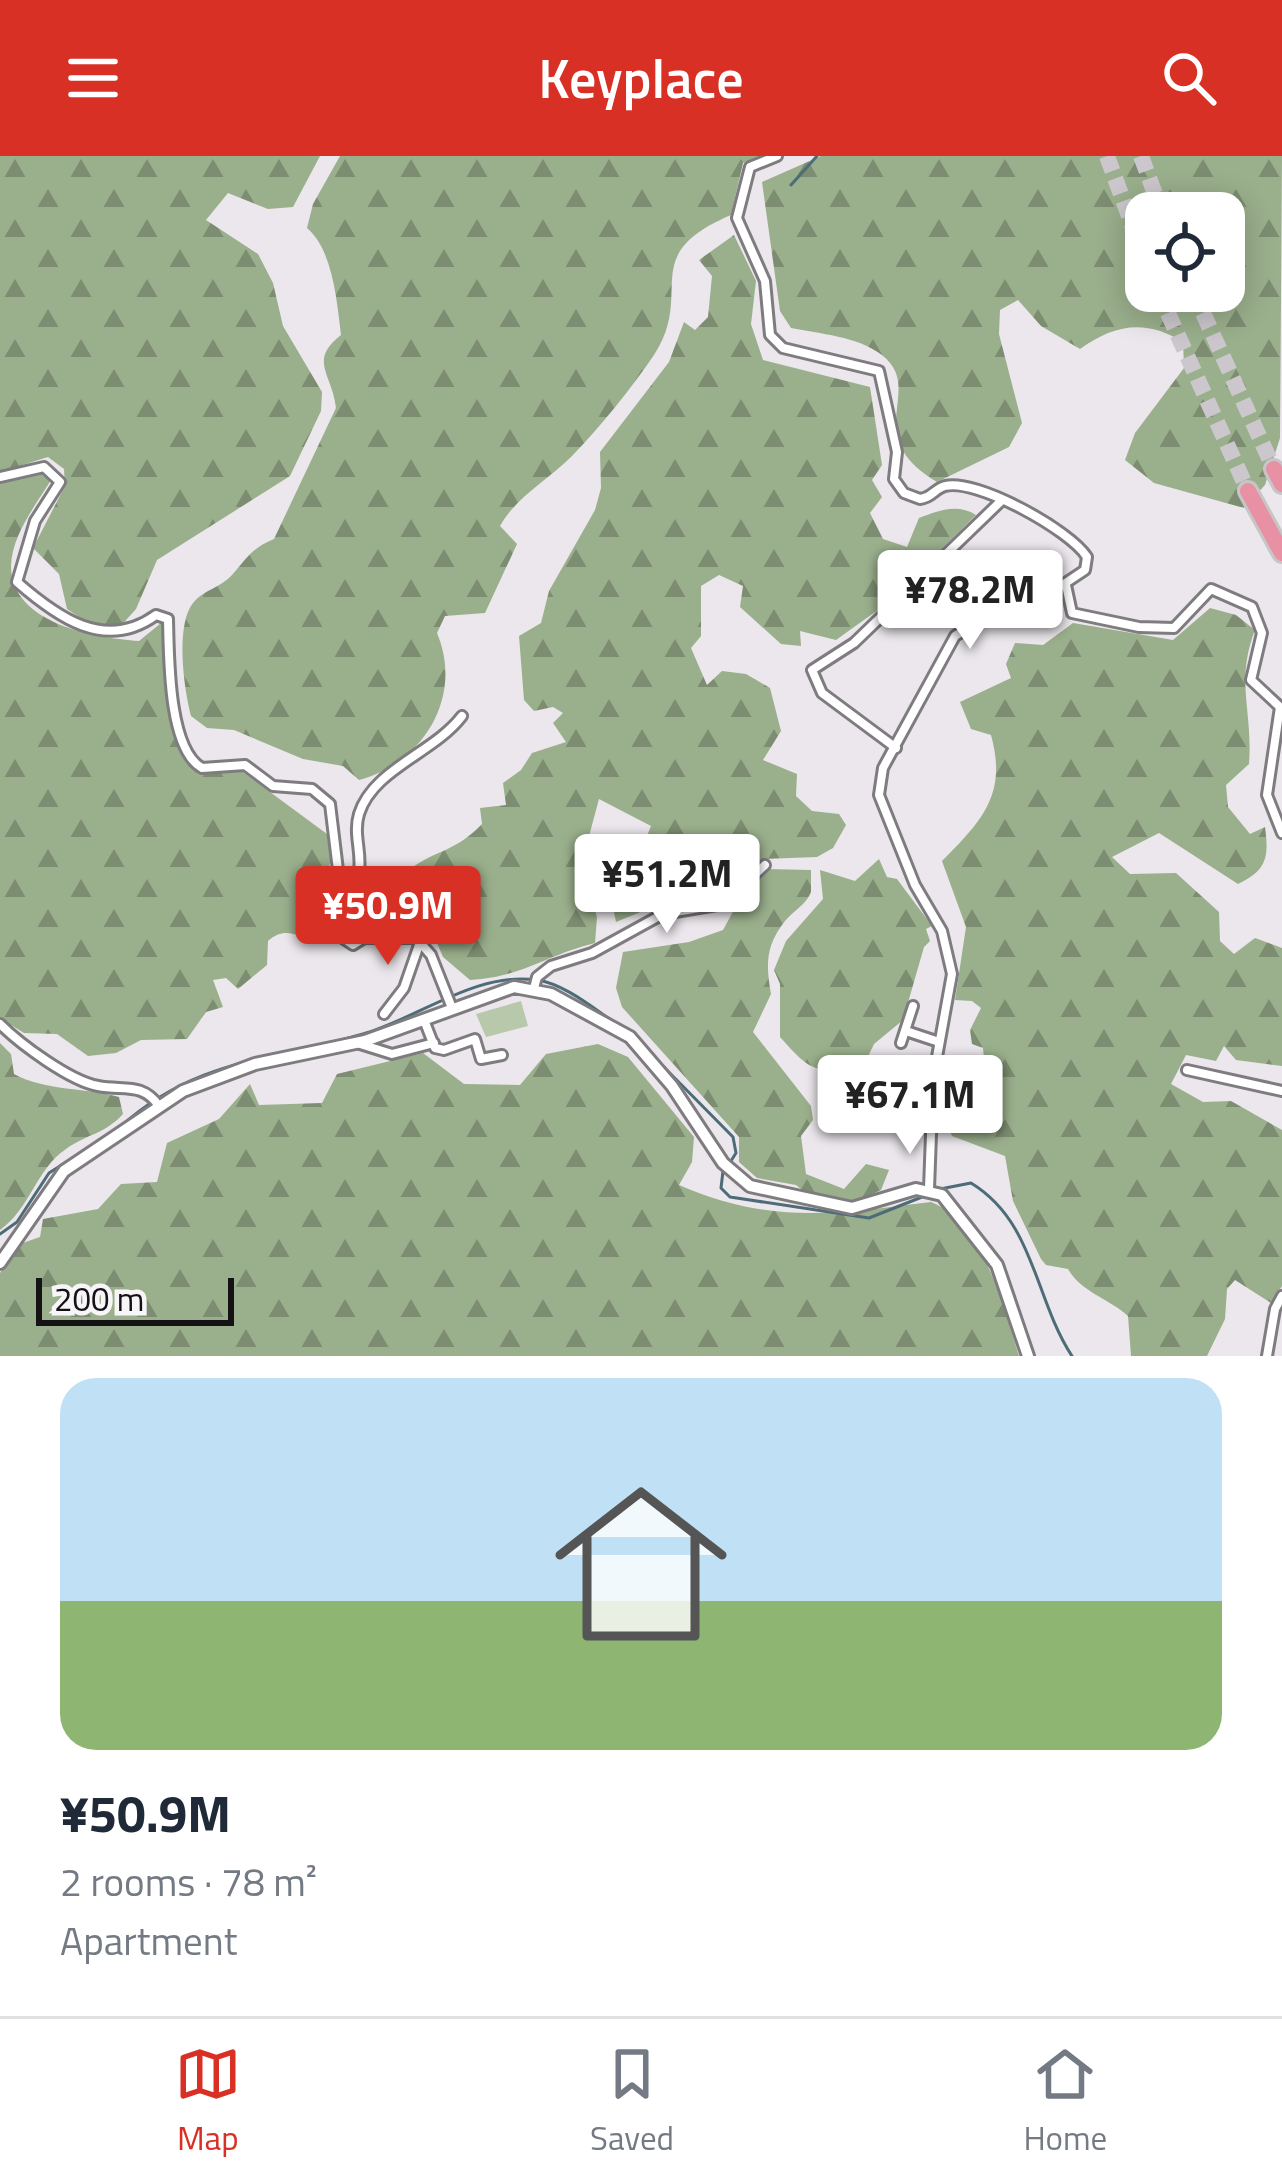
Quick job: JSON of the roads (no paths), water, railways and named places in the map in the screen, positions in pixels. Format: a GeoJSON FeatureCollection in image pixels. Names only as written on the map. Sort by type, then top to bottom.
{"type":"FeatureCollection","features":[{"type":"Feature","properties":{"kind":"highway"},"geometry":{"type":"LineString","coordinates":[[1248,491],[1282,553]]}},
{"type":"Feature","properties":{"kind":"main road"},"geometry":{"type":"LineString","coordinates":[[0,1263],[64,1171],[156,1101],[255,1064],[357,1043],[500,989],[535,984],[630,1037],[672,1086],[726,1166],[763,1192],[852,1208],[929,1189],[943,1195],[997,1265],[1028,1356]]}},
{"type":"Feature","properties":{"kind":"street"},"geometry":{"type":"LineString","coordinates":[[777,156],[750,167],[737,218],[765,281],[770,335],[783,348],[879,371],[897,452],[895,479],[904,494],[920,500],[954,487],[1055,524],[1081,548],[1085,570],[1034,604],[982,620],[955,636],[883,768],[879,796],[915,885],[942,932],[952,974],[939,1042],[929,1189]]}},
{"type":"Feature","properties":{"kind":"street"},"geometry":{"type":"LineString","coordinates":[[0,477],[44,466],[58,476],[14,577],[46,609],[111,633],[132,630],[156,615],[168,619],[171,710],[191,762],[202,768],[226,763],[253,768],[273,786],[312,789],[330,803],[338,870],[316,917],[320,926],[353,945],[364,938],[406,934],[420,941],[451,1006]]}},
{"type":"Feature","properties":{"kind":"street"},"geometry":{"type":"LineString","coordinates":[[896,748],[822,693],[812,670],[854,643],[1000,502]]}},
{"type":"Feature","properties":{"kind":"street"},"geometry":{"type":"LineString","coordinates":[[1066,583],[1072,613],[1138,627],[1174,628],[1211,590],[1252,607],[1262,633],[1251,680],[1280,707],[1267,795],[1282,833]]}},
{"type":"Feature","properties":{"kind":"street"},"geometry":{"type":"LineString","coordinates":[[364,938],[354,931],[346,909],[358,871],[356,830],[366,798],[462,716]]}},
{"type":"Feature","properties":{"kind":"street"},"geometry":{"type":"LineString","coordinates":[[535,984],[663,914],[723,904],[765,865]]}},
{"type":"Feature","properties":{"kind":"street"},"geometry":{"type":"LineString","coordinates":[[384,1014],[404,988],[420,941]]}},
{"type":"Feature","properties":{"kind":"street"},"geometry":{"type":"LineString","coordinates":[[901,1043],[913,1006]]}},
{"type":"Feature","properties":{"kind":"street"},"geometry":{"type":"LineString","coordinates":[[424,1019],[434,1043],[444,1050],[476,1039],[482,1059],[502,1055]]}},
{"type":"Feature","properties":{"kind":"street"},"geometry":{"type":"LineString","coordinates":[[0,1024],[22,1048],[95,1086],[140,1089],[156,1101]]}},
{"type":"Feature","properties":{"kind":"street"},"geometry":{"type":"LineString","coordinates":[[906,1031],[939,1042]]}},
{"type":"Feature","properties":{"kind":"street"},"geometry":{"type":"LineString","coordinates":[[357,1043],[392,1054],[434,1043]]}},
{"type":"Feature","properties":{"kind":"street"},"geometry":{"type":"LineString","coordinates":[[1187,1070],[1282,1090]]}},
{"type":"Feature","properties":{"kind":"street"},"geometry":{"type":"LineString","coordinates":[[1267,1356],[1274,1309],[1282,1296]]}},
{"type":"Feature","properties":{"kind":"waterway"},"geometry":{"type":"LineString","coordinates":[[791,185],[817,156]]}},
{"type":"Feature","properties":{"kind":"waterway"},"geometry":{"type":"LineString","coordinates":[[119,1128],[148,1105],[206,1075],[363,1034],[492,982],[548,982],[617,1024]]}},
{"type":"Feature","properties":{"kind":"waterway"},"geometry":{"type":"LineString","coordinates":[[651,1054],[733,1137],[736,1153],[729,1164]]}},
{"type":"Feature","properties":{"kind":"waterway"},"geometry":{"type":"LineString","coordinates":[[0,1234],[17,1222],[49,1173],[101,1140]]}},
{"type":"Feature","properties":{"kind":"waterway"},"geometry":{"type":"LineString","coordinates":[[723,1171],[721,1188],[730,1197],[869,1218],[927,1195]]}},
{"type":"Feature","properties":{"kind":"waterway"},"geometry":{"type":"LineString","coordinates":[[935,1190],[971,1183],[1008,1218],[1072,1356]]}},
{"type":"Feature","properties":{"kind":"tunnel"},"geometry":{"type":"LineString","coordinates":[[1107,156],[1125,205]]}},
{"type":"Feature","properties":{"kind":"tunnel"},"geometry":{"type":"LineString","coordinates":[[1141,156],[1154,192]]}},
{"type":"Feature","properties":{"kind":"tunnel"},"geometry":{"type":"LineString","coordinates":[[1167,312],[1248,491]]}},
{"type":"Feature","properties":{"kind":"tunnel"},"geometry":{"type":"LineString","coordinates":[[1203,312],[1274,469]]}}]}
